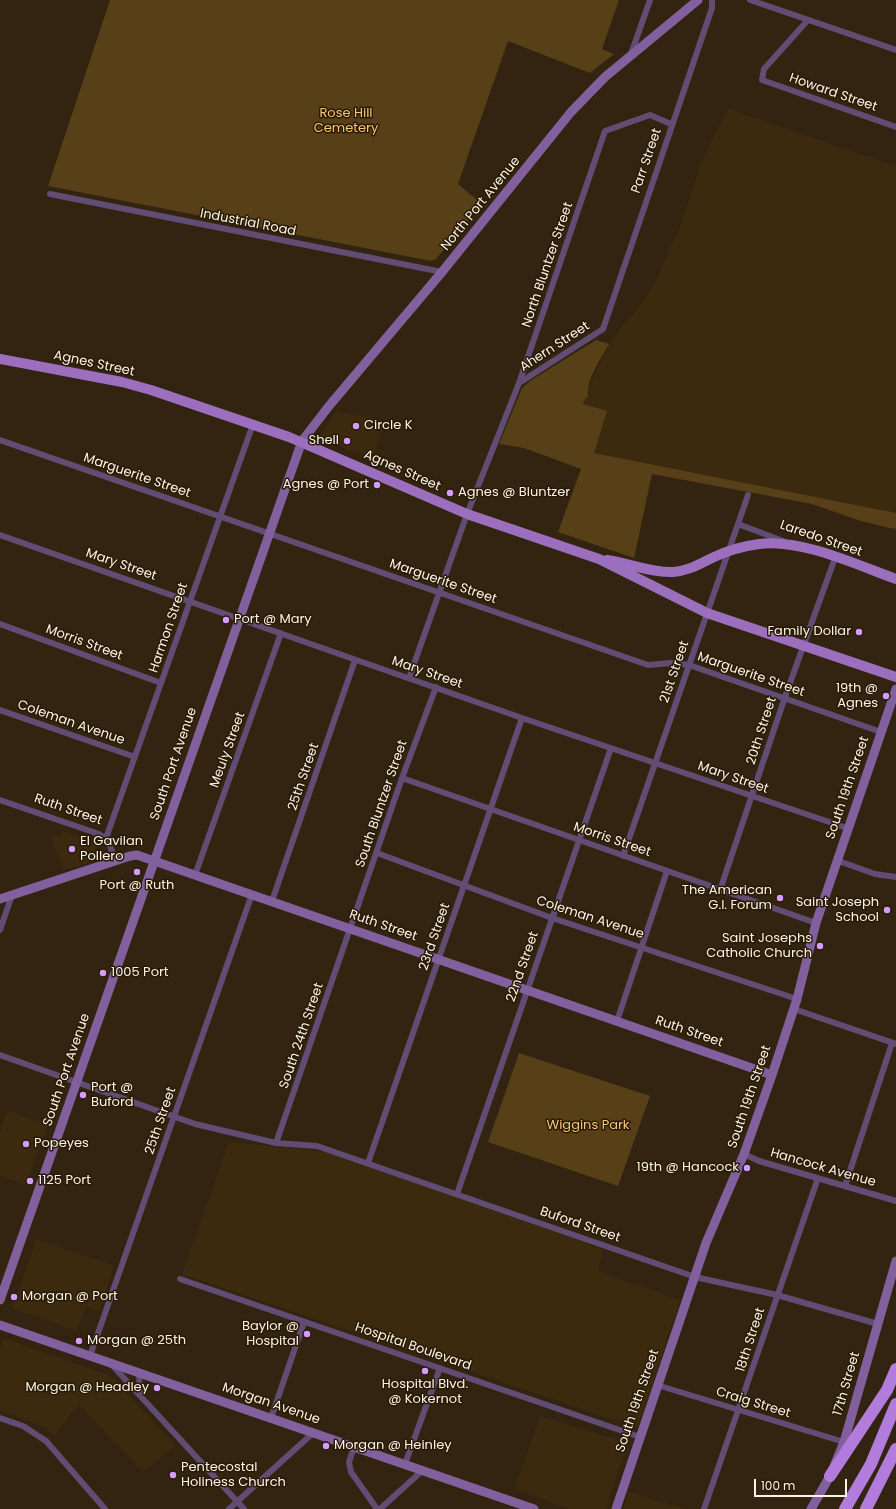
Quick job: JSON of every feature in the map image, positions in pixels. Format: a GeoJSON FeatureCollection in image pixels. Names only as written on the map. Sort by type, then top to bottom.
{"type":"FeatureCollection","features":[{"type":"Feature","properties":{"kind":"highway"},"geometry":{"type":"LineString","coordinates":[[830,1476],[887,1390],[896,1369]]}},
{"type":"Feature","properties":{"kind":"highway"},"geometry":{"type":"LineString","coordinates":[[845,1509],[871,1464],[896,1404]]}},
{"type":"Feature","properties":{"kind":"highway"},"geometry":{"type":"LineString","coordinates":[[866,1509],[896,1449]]}},
{"type":"Feature","properties":{"kind":"main road","name":"North Port Avenue"},"geometry":{"type":"LineString","coordinates":[[302,442],[329,406],[442,272],[571,112],[605,77],[698,0]]}},
{"type":"Feature","properties":{"kind":"main road","name":"Agnes Street"},"geometry":{"type":"LineString","coordinates":[[0,359],[122,382],[253,424],[302,442],[467,514],[599,559],[707,613],[896,677]]}},
{"type":"Feature","properties":{"kind":"main road","name":"South Port Avenue"},"geometry":{"type":"LineString","coordinates":[[0,1300],[302,442]]}},
{"type":"Feature","properties":{"kind":"main road"},"geometry":{"type":"LineString","coordinates":[[599,559],[628,563],[654,571],[673,572],[692,568],[727,553],[760,544],[796,545]]}},
{"type":"Feature","properties":{"kind":"main road","name":"Laredo Street"},"geometry":{"type":"LineString","coordinates":[[796,545],[896,579]]}},
{"type":"Feature","properties":{"kind":"main road","name":"South 19th Street"},"geometry":{"type":"LineString","coordinates":[[616,1509],[706,1243],[744,1154],[772,1075],[795,1004],[816,923],[836,860],[896,689]]}},
{"type":"Feature","properties":{"kind":"main road","name":"Ruth Street"},"geometry":{"type":"LineString","coordinates":[[116,861],[137,855],[154,860],[772,1075]]}},
{"type":"Feature","properties":{"kind":"main road"},"geometry":{"type":"LineString","coordinates":[[0,899],[116,861]]}},
{"type":"Feature","properties":{"kind":"main road","name":"17th Street"},"geometry":{"type":"LineString","coordinates":[[811,1509],[830,1476],[844,1442],[896,1261]]}},
{"type":"Feature","properties":{"kind":"main road","name":"Morgan Avenue"},"geometry":{"type":"LineString","coordinates":[[0,1324],[423,1470],[531,1509]]}},
{"type":"Feature","properties":{"kind":"street"},"geometry":{"type":"LineString","coordinates":[[632,54],[650,0]]}},
{"type":"Feature","properties":{"kind":"street","name":"Parr Street"},"geometry":{"type":"LineString","coordinates":[[603,329],[712,8],[712,0]]}},
{"type":"Feature","properties":{"kind":"street"},"geometry":{"type":"LineString","coordinates":[[750,0],[896,50]]}},
{"type":"Feature","properties":{"kind":"street","name":"Howard Street"},"geometry":{"type":"LineString","coordinates":[[808,20],[764,69],[762,80],[896,127]]}},
{"type":"Feature","properties":{"kind":"street","name":"North Bluntzer Street"},"geometry":{"type":"LineString","coordinates":[[467,514],[519,383],[605,130],[650,115],[672,124]]}},
{"type":"Feature","properties":{"kind":"street","name":"Industrial Road"},"geometry":{"type":"LineString","coordinates":[[50,194],[442,272]]}},
{"type":"Feature","properties":{"kind":"street","name":"Ahern Street"},"geometry":{"type":"LineString","coordinates":[[519,383],[603,329]]}},
{"type":"Feature","properties":{"kind":"street","name":"Harmon Street"},"geometry":{"type":"LineString","coordinates":[[106,838],[253,424]]}},
{"type":"Feature","properties":{"kind":"street","name":"Marguerite Street"},"geometry":{"type":"LineString","coordinates":[[0,440],[648,665],[671,663],[689,665],[785,697],[881,732]]}},
{"type":"Feature","properties":{"kind":"street","name":"21st Street"},"geometry":{"type":"LineString","coordinates":[[623,856],[748,495]]}},
{"type":"Feature","properties":{"kind":"street"},"geometry":{"type":"LineString","coordinates":[[409,678],[467,514]]}},
{"type":"Feature","properties":{"kind":"street","name":"Laredo Street"},"geometry":{"type":"LineString","coordinates":[[738,524],[796,545]]}},
{"type":"Feature","properties":{"kind":"street","name":"Mary Street"},"geometry":{"type":"LineString","coordinates":[[0,535],[522,718],[847,828]]}},
{"type":"Feature","properties":{"kind":"street","name":"20th Street"},"geometry":{"type":"LineString","coordinates":[[720,890],[785,697],[835,558]]}},
{"type":"Feature","properties":{"kind":"street","name":"Morris Street"},"geometry":{"type":"LineString","coordinates":[[0,624],[161,683]]}},
{"type":"Feature","properties":{"kind":"street","name":"Meuly Street"},"geometry":{"type":"LineString","coordinates":[[195,875],[281,633]]}},
{"type":"Feature","properties":{"kind":"street","name":"25th Street"},"geometry":{"type":"LineString","coordinates":[[272,902],[355,660]]}},
{"type":"Feature","properties":{"kind":"street","name":"South Bluntzer Street"},"geometry":{"type":"LineString","coordinates":[[350,928],[402,778],[436,687]]}},
{"type":"Feature","properties":{"kind":"street","name":"Coleman Avenue"},"geometry":{"type":"LineString","coordinates":[[0,710],[135,757]]}},
{"type":"Feature","properties":{"kind":"street","name":"23rd Street"},"geometry":{"type":"LineString","coordinates":[[368,1163],[522,718]]}},
{"type":"Feature","properties":{"kind":"street","name":"22nd Street"},"geometry":{"type":"LineString","coordinates":[[456,1194],[611,748]]}},
{"type":"Feature","properties":{"kind":"street","name":"Morris Street"},"geometry":{"type":"LineString","coordinates":[[402,778],[816,923]]}},
{"type":"Feature","properties":{"kind":"street","name":"Ruth Street"},"geometry":{"type":"LineString","coordinates":[[0,800],[99,834],[106,838],[116,861]]}},
{"type":"Feature","properties":{"kind":"street"},"geometry":{"type":"LineString","coordinates":[[0,806],[9,803]]}},
{"type":"Feature","properties":{"kind":"street","name":"Coleman Avenue"},"geometry":{"type":"LineString","coordinates":[[377,853],[552,918],[642,947],[795,1004],[894,1043]]}},
{"type":"Feature","properties":{"kind":"street"},"geometry":{"type":"LineString","coordinates":[[836,860],[875,874],[896,877]]}},
{"type":"Feature","properties":{"kind":"street"},"geometry":{"type":"LineString","coordinates":[[617,1021],[667,871]]}},
{"type":"Feature","properties":{"kind":"street","name":"25th Street"},"geometry":{"type":"LineString","coordinates":[[90,1356],[252,894]]}},
{"type":"Feature","properties":{"kind":"street"},"geometry":{"type":"LineString","coordinates":[[0,930],[12,896]]}},
{"type":"Feature","properties":{"kind":"street","name":"South 24th Street"},"geometry":{"type":"LineString","coordinates":[[276,1143],[350,928]]}},
{"type":"Feature","properties":{"kind":"street"},"geometry":{"type":"LineString","coordinates":[[845,1186],[894,1043]]}},
{"type":"Feature","properties":{"kind":"street"},"geometry":{"type":"LineString","coordinates":[[0,1055],[215,1130],[276,1143]]}},
{"type":"Feature","properties":{"kind":"street","name":"Buford Street"},"geometry":{"type":"LineString","coordinates":[[276,1143],[317,1146],[695,1277],[777,1294],[878,1324]]}},
{"type":"Feature","properties":{"kind":"street","name":"Hancock Avenue"},"geometry":{"type":"LineString","coordinates":[[744,1154],[760,1161],[896,1201]]}},
{"type":"Feature","properties":{"kind":"street","name":"18th Street"},"geometry":{"type":"LineString","coordinates":[[704,1509],[818,1178]]}},
{"type":"Feature","properties":{"kind":"street","name":"Hospital Boulevard"},"geometry":{"type":"LineString","coordinates":[[180,1278],[640,1437]]}},
{"type":"Feature","properties":{"kind":"street"},"geometry":{"type":"LineString","coordinates":[[270,1418],[304,1322]]}},
{"type":"Feature","properties":{"kind":"street"},"geometry":{"type":"LineString","coordinates":[[109,1362],[244,1509]]}},
{"type":"Feature","properties":{"kind":"street"},"geometry":{"type":"LineString","coordinates":[[405,1464],[440,1368]]}},
{"type":"Feature","properties":{"kind":"street"},"geometry":{"type":"LineString","coordinates":[[139,1373],[140,1395]]}},
{"type":"Feature","properties":{"kind":"street","name":"Craig Street"},"geometry":{"type":"LineString","coordinates":[[657,1385],[844,1442]]}},
{"type":"Feature","properties":{"kind":"street"},"geometry":{"type":"LineString","coordinates":[[0,1418],[23,1426],[46,1441],[105,1509]]}},
{"type":"Feature","properties":{"kind":"street"},"geometry":{"type":"LineString","coordinates":[[229,1509],[313,1433]]}},
{"type":"Feature","properties":{"kind":"street"},"geometry":{"type":"LineString","coordinates":[[354,1446],[349,1462],[351,1472],[379,1509],[423,1470]]}},
{"type":"Feature","properties":{"kind":"shaded area"},"geometry":{"type":"Polygon","coordinates":[[[729,109],[896,166],[896,513],[593,453],[607,412],[583,404],[584,400],[588,397],[587,390],[609,344],[646,297],[659,275],[671,244],[677,235],[700,166],[711,141],[729,109]]]}},
{"type":"Feature","properties":{"kind":"shaded area"},"geometry":{"type":"Polygon","coordinates":[[[336,412],[386,421],[372,459],[319,438],[336,412]]]}},
{"type":"Feature","properties":{"kind":"shaded area"},"geometry":{"type":"Polygon","coordinates":[[[62,831],[98,843],[91,862],[63,870],[51,836],[60,836],[62,831]]]}},
{"type":"Feature","properties":{"kind":"shaded area"},"geometry":{"type":"Polygon","coordinates":[[[7,1110],[48,1125],[26,1185],[0,1176],[0,1132],[7,1110]]]}},
{"type":"Feature","properties":{"kind":"shaded area"},"geometry":{"type":"Polygon","coordinates":[[[229,1142],[329,1152],[603,1249],[598,1271],[680,1300],[638,1428],[182,1274],[229,1142]]]}},
{"type":"Feature","properties":{"kind":"shaded area"},"geometry":{"type":"Polygon","coordinates":[[[37,1239],[114,1266],[99,1312],[86,1307],[76,1331],[12,1308],[37,1239]]]}},
{"type":"Feature","properties":{"kind":"shaded area"},"geometry":{"type":"Polygon","coordinates":[[[4,1338],[111,1376],[175,1445],[143,1472],[79,1405],[54,1436],[44,1427],[0,1410],[0,1350],[4,1338]]]}},
{"type":"Feature","properties":{"kind":"shaded area"},"geometry":{"type":"Polygon","coordinates":[[[540,1416],[628,1443],[606,1509],[569,1509],[514,1489],[540,1416]]]}},
{"type":"Feature","properties":{"kind":"shaded area"},"geometry":{"type":"Polygon","coordinates":[[[629,1492],[685,1509],[623,1509],[629,1492]]]}},
{"type":"Feature","properties":{"kind":"green space","name":"Rose Hill Cemetery"},"geometry":{"type":"Polygon","coordinates":[[[110,0],[619,0],[602,49],[614,54],[590,73],[508,41],[458,184],[482,204],[436,259],[431,261],[48,186],[110,0]]]}},
{"type":"Feature","properties":{"kind":"green space"},"geometry":{"type":"Polygon","coordinates":[[[596,340],[609,344],[592,376],[589,383],[588,397],[584,400],[583,404],[607,411],[594,453],[896,513],[896,528],[894,529],[861,521],[812,504],[652,474],[634,558],[558,532],[581,469],[524,448],[499,444],[522,388],[530,381],[596,340]]]}},
{"type":"Feature","properties":{"kind":"green space","name":"Wiggins Park"},"geometry":{"type":"Polygon","coordinates":[[[519,1053],[650,1096],[618,1186],[488,1142],[519,1053]]]}},
{"type":"Feature","properties":{"kind":"place","name":"Circle K"},"geometry":{"type":"Point","coordinates":[356,426]}},
{"type":"Feature","properties":{"kind":"place","name":"Shell"},"geometry":{"type":"Point","coordinates":[347,441]}},
{"type":"Feature","properties":{"kind":"place","name":"Agnes @ Port"},"geometry":{"type":"Point","coordinates":[377,485]}},
{"type":"Feature","properties":{"kind":"place","name":"Agnes @ Bluntzer"},"geometry":{"type":"Point","coordinates":[450,493]}},
{"type":"Feature","properties":{"kind":"place","name":"Port @ Mary"},"geometry":{"type":"Point","coordinates":[226,620]}},
{"type":"Feature","properties":{"kind":"place","name":"Family Dollar"},"geometry":{"type":"Point","coordinates":[859,632]}},
{"type":"Feature","properties":{"kind":"place","name":"19th @ Agnes"},"geometry":{"type":"Point","coordinates":[886,696]}},
{"type":"Feature","properties":{"kind":"place","name":"El Gavilan Pollero"},"geometry":{"type":"Point","coordinates":[72,849]}},
{"type":"Feature","properties":{"kind":"place","name":"Port @ Ruth"},"geometry":{"type":"Point","coordinates":[137,872]}},
{"type":"Feature","properties":{"kind":"place","name":"The American G.I. Forum"},"geometry":{"type":"Point","coordinates":[780,898]}},
{"type":"Feature","properties":{"kind":"place","name":"Saint Joseph School"},"geometry":{"type":"Point","coordinates":[887,910]}},
{"type":"Feature","properties":{"kind":"place","name":"Saint Josephs Catholic Church"},"geometry":{"type":"Point","coordinates":[820,946]}},
{"type":"Feature","properties":{"kind":"place","name":"1005 Port"},"geometry":{"type":"Point","coordinates":[103,973]}},
{"type":"Feature","properties":{"kind":"place","name":"Port @ Buford"},"geometry":{"type":"Point","coordinates":[83,1095]}},
{"type":"Feature","properties":{"kind":"place","name":"Popeyes"},"geometry":{"type":"Point","coordinates":[26,1144]}},
{"type":"Feature","properties":{"kind":"place","name":"19th @ Hancock"},"geometry":{"type":"Point","coordinates":[747,1168]}},
{"type":"Feature","properties":{"kind":"place","name":"1125 Port"},"geometry":{"type":"Point","coordinates":[30,1181]}},
{"type":"Feature","properties":{"kind":"place","name":"Morgan @ Port"},"geometry":{"type":"Point","coordinates":[14,1297]}},
{"type":"Feature","properties":{"kind":"place","name":"Baylor @ Hospital"},"geometry":{"type":"Point","coordinates":[307,1334]}},
{"type":"Feature","properties":{"kind":"place","name":"Morgan @ 25th"},"geometry":{"type":"Point","coordinates":[79,1341]}},
{"type":"Feature","properties":{"kind":"place","name":"Hospital Blvd. @ Kokernot"},"geometry":{"type":"Point","coordinates":[425,1371]}},
{"type":"Feature","properties":{"kind":"place","name":"Morgan @ Headley"},"geometry":{"type":"Point","coordinates":[157,1388]}},
{"type":"Feature","properties":{"kind":"place","name":"Morgan @ Heinley"},"geometry":{"type":"Point","coordinates":[326,1446]}},
{"type":"Feature","properties":{"kind":"place","name":"Pentecostal Holiness Church"},"geometry":{"type":"Point","coordinates":[173,1475]}}]}
